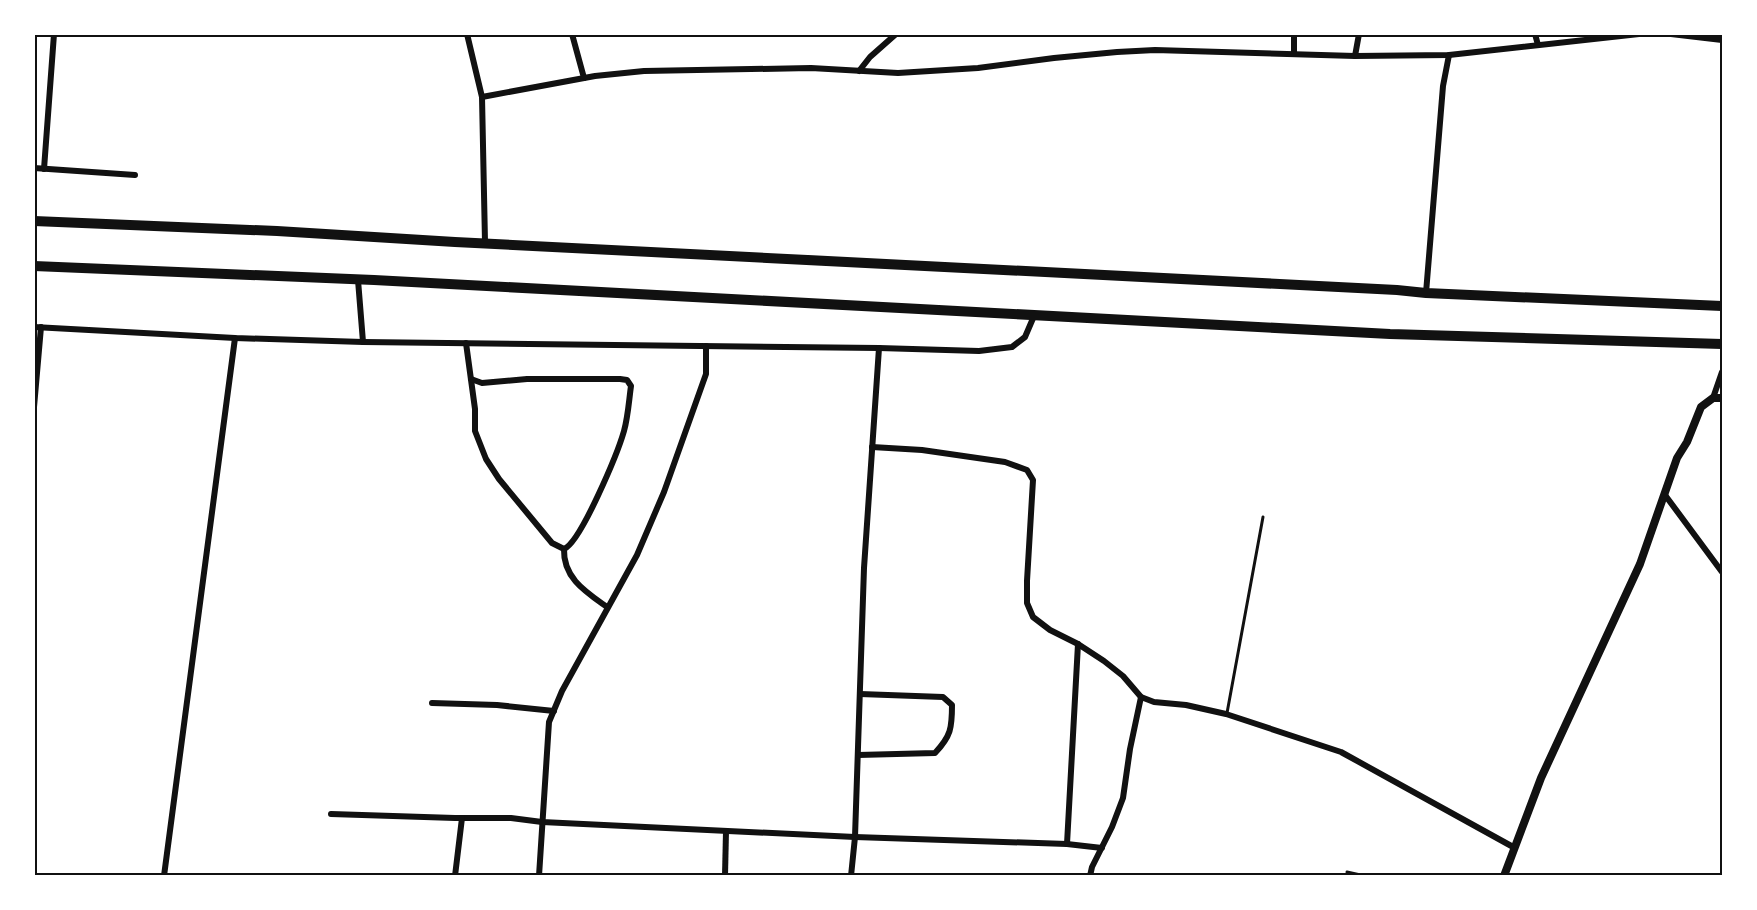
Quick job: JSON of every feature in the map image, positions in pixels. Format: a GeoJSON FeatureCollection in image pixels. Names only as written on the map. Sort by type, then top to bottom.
{"type":"FeatureCollection","features":[{"type":"Feature","properties":{"kind":"highway"},"geometry":{"type":"LineString","coordinates":[[34,221],[278,231],[1426,293],[1722,306]]}},
{"type":"Feature","properties":{"kind":"highway"},"geometry":{"type":"LineString","coordinates":[[34,266],[358,280],[1390,334],[1722,344]]}},
{"type":"Feature","properties":{"kind":"street"},"geometry":{"type":"LineString","coordinates":[[44,169],[54,34]]}},
{"type":"Feature","properties":{"kind":"street"},"geometry":{"type":"LineString","coordinates":[[466,34],[482,98],[485,242]]}},
{"type":"Feature","properties":{"kind":"street"},"geometry":{"type":"LineString","coordinates":[[572,34],[584,78]]}},
{"type":"Feature","properties":{"kind":"street"},"geometry":{"type":"LineString","coordinates":[[859,71],[870,57],[896,34]]}},
{"type":"Feature","properties":{"kind":"street"},"geometry":{"type":"LineString","coordinates":[[1294,34],[1294,54]]}},
{"type":"Feature","properties":{"kind":"street"},"geometry":{"type":"LineString","coordinates":[[1355,56],[1359,34]]}},
{"type":"Feature","properties":{"kind":"street"},"geometry":{"type":"LineString","coordinates":[[1535,34],[1538,45]]}},
{"type":"Feature","properties":{"kind":"street"},"geometry":{"type":"LineString","coordinates":[[482,98],[584,78],[644,71],[811,68],[898,73],[978,69],[1117,52],[1155,50],[1355,56],[1449,55],[1639,34]]}},
{"type":"Feature","properties":{"kind":"street"},"geometry":{"type":"LineString","coordinates":[[1671,34],[1722,40]]}},
{"type":"Feature","properties":{"kind":"street"},"geometry":{"type":"LineString","coordinates":[[1426,293],[1443,86],[1449,55]]}},
{"type":"Feature","properties":{"kind":"street"},"geometry":{"type":"LineString","coordinates":[[34,168],[135,175]]}},
{"type":"Feature","properties":{"kind":"street"},"geometry":{"type":"LineString","coordinates":[[358,280],[363,342]]}},
{"type":"Feature","properties":{"kind":"street"},"geometry":{"type":"LineString","coordinates":[[34,406],[38,327],[235,338],[363,342],[979,351],[1012,347],[1025,337],[1034,316]]}},
{"type":"Feature","properties":{"kind":"street"},"geometry":{"type":"LineString","coordinates":[[164,876],[235,338]]}},
{"type":"Feature","properties":{"kind":"street"},"geometry":{"type":"LineString","coordinates":[[466,343],[475,431],[486,459],[499,479],[552,543],[564,549],[570,547],[577,538],[624,431],[631,386],[627,381],[620,380],[527,379],[482,383],[471,378]]}},
{"type":"Feature","properties":{"kind":"street"},"geometry":{"type":"LineString","coordinates":[[539,876],[549,722],[562,691],[637,555],[664,492],[706,374],[706,346]]}},
{"type":"Feature","properties":{"kind":"street"},"geometry":{"type":"LineString","coordinates":[[851,876],[855,837],[864,568],[879,348]]}},
{"type":"Feature","properties":{"kind":"street"},"geometry":{"type":"LineString","coordinates":[[1504,876],[1541,778],[1640,564],[1677,458],[1687,442],[1701,407],[1713,398],[1722,372]]}},
{"type":"Feature","properties":{"kind":"street"},"geometry":{"type":"LineString","coordinates":[[1713,398],[1722,398]]}},
{"type":"Feature","properties":{"kind":"street"},"geometry":{"type":"LineString","coordinates":[[872,447],[922,450],[993,461],[1027,470],[1033,480],[1027,581],[1027,603],[1033,617],[1123,675],[1141,697],[1154,702],[1186,705],[1226,714],[1341,752],[1515,848]]}},
{"type":"Feature","properties":{"kind":"street"},"geometry":{"type":"LineString","coordinates":[[1665,495],[1722,572]]}},
{"type":"Feature","properties":{"kind":"street"},"geometry":{"type":"LineString","coordinates":[[564,549],[567,570],[590,595],[607,607]]}},
{"type":"Feature","properties":{"kind":"street"},"geometry":{"type":"LineString","coordinates":[[1067,844],[1078,644]]}},
{"type":"Feature","properties":{"kind":"street"},"geometry":{"type":"LineString","coordinates":[[858,755],[935,753],[948,739],[952,714],[952,705],[943,697],[860,694]]}},
{"type":"Feature","properties":{"kind":"street"},"geometry":{"type":"LineString","coordinates":[[1090,876],[1113,827],[1123,798],[1141,697]]}},
{"type":"Feature","properties":{"kind":"street"},"geometry":{"type":"LineString","coordinates":[[432,703],[497,705],[554,711]]}},
{"type":"Feature","properties":{"kind":"street"},"geometry":{"type":"LineString","coordinates":[[331,814],[511,818],[542,822],[855,837],[1067,844],[1102,848]]}},
{"type":"Feature","properties":{"kind":"street"},"geometry":{"type":"LineString","coordinates":[[454,876],[462,818]]}},
{"type":"Feature","properties":{"kind":"street"},"geometry":{"type":"LineString","coordinates":[[725,876],[726,831]]}},
{"type":"Feature","properties":{"kind":"lane"},"geometry":{"type":"LineString","coordinates":[[1226,714],[1263,517]]}},
{"type":"Feature","properties":{"kind":"lane"},"geometry":{"type":"LineString","coordinates":[[1347,872],[1365,876]]}}]}
